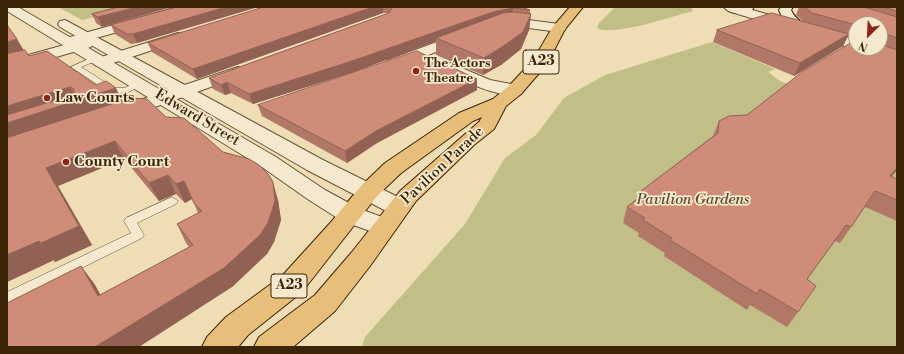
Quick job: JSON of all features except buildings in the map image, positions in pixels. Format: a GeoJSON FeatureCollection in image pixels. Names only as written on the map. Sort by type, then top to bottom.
{"type":"FeatureCollection","features":[{"type":"Feature","properties":{"kind":"highway","name":"Pavilion Parade"},"geometry":{"type":"LineString","coordinates":[[351,215],[369,190],[392,168],[466,117],[499,103],[515,90],[541,61],[559,28],[577,7]]}},
{"type":"Feature","properties":{"kind":"highway","name":"Pavilion Parade"},"geometry":{"type":"LineString","coordinates":[[391,217],[408,196],[467,141],[487,126],[499,103]]}},
{"type":"Feature","properties":{"kind":"highway","name":"A23"},"geometry":{"type":"LineString","coordinates":[[218,347],[236,326],[292,284],[351,215]]}},
{"type":"Feature","properties":{"kind":"highway","name":"A23"},"geometry":{"type":"LineString","coordinates":[[270,347],[325,303],[361,259],[391,217]]}},
{"type":"Feature","properties":{"kind":"street","name":"Edward Street"},"geometry":{"type":"LineString","coordinates":[[34,7],[87,48],[141,84],[270,162],[316,195],[351,215],[391,217]]}},
{"type":"Feature","properties":{"kind":"street"},"geometry":{"type":"LineString","coordinates":[[7,66],[87,48],[192,7]]}},
{"type":"Feature","properties":{"kind":"street"},"geometry":{"type":"LineString","coordinates":[[787,7],[785,10],[790,21],[802,29]]}},
{"type":"Feature","properties":{"kind":"street","name":"Edward Street"},"geometry":{"type":"LineString","coordinates":[[14,8],[87,48],[121,55],[315,165],[369,190],[391,217]]}},
{"type":"Feature","properties":{"kind":"street"},"geometry":{"type":"LineString","coordinates":[[738,8],[848,45]]}},
{"type":"Feature","properties":{"kind":"street"},"geometry":{"type":"LineString","coordinates":[[491,27],[512,22],[559,28]]}},
{"type":"Feature","properties":{"kind":"street"},"geometry":{"type":"LineString","coordinates":[[382,68],[476,32]]}},
{"type":"Feature","properties":{"kind":"street"},"geometry":{"type":"LineString","coordinates":[[87,48],[121,55],[187,34]]}},
{"type":"Feature","properties":{"kind":"street"},"geometry":{"type":"LineString","coordinates":[[418,54],[486,84],[515,90]]}},
{"type":"Feature","properties":{"kind":"street"},"geometry":{"type":"LineString","coordinates":[[109,117],[186,91],[252,66]]}},
{"type":"Feature","properties":{"kind":"lane"},"geometry":{"type":"LineString","coordinates":[[87,48],[75,67],[112,91],[125,90],[141,84]]}},
{"type":"Feature","properties":{"kind":"lane"},"geometry":{"type":"LineString","coordinates":[[7,299],[138,235],[130,221],[172,201]]}},
{"type":"Feature","properties":{"kind":"green space"},"geometry":{"type":"Polygon","coordinates":[[[58,7],[133,7],[82,20],[58,7]]]}},
{"type":"Feature","properties":{"kind":"green space"},"geometry":{"type":"Polygon","coordinates":[[[615,7],[691,7],[693,11],[629,28],[605,30],[597,28],[599,23],[615,7]]]}},
{"type":"Feature","properties":{"kind":"green space","name":"Pavilion Gardens"},"geometry":{"type":"Polygon","coordinates":[[[712,42],[775,69],[768,72],[780,81],[897,124],[897,347],[362,347],[365,337],[465,224],[505,158],[536,135],[564,98],[605,75],[712,42]]]}},
{"type":"Feature","properties":{"kind":"place","name":"The Actors Theatre"},"geometry":{"type":"Point","coordinates":[416,71]}},
{"type":"Feature","properties":{"kind":"place","name":"Law Courts"},"geometry":{"type":"Point","coordinates":[47,98]}},
{"type":"Feature","properties":{"kind":"place","name":"County Court"},"geometry":{"type":"Point","coordinates":[66,162]}}]}
